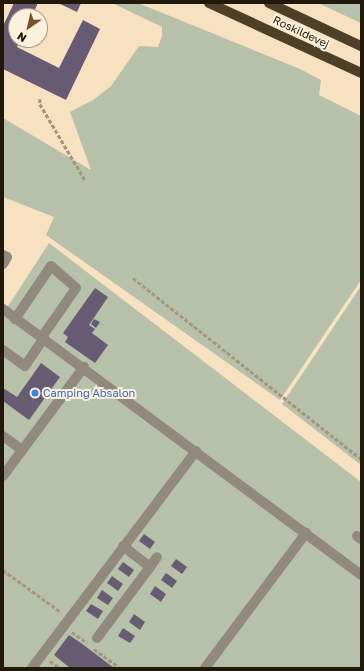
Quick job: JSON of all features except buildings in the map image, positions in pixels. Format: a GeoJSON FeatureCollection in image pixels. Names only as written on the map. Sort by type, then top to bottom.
{"type":"FeatureCollection","features":[{"type":"Feature","properties":{"kind":"main road","name":"Roskildevej"},"geometry":{"type":"LineString","coordinates":[[209,3],[361,73]]}},
{"type":"Feature","properties":{"kind":"main road","name":"Roskildevej"},"geometry":{"type":"LineString","coordinates":[[269,3],[361,46]]}},
{"type":"Feature","properties":{"kind":"lane"},"geometry":{"type":"LineString","coordinates":[[3,255],[7,257],[3,264]]}},
{"type":"Feature","properties":{"kind":"lane"},"geometry":{"type":"LineString","coordinates":[[3,350],[25,366],[76,288],[51,266],[15,319]]}},
{"type":"Feature","properties":{"kind":"lane"},"geometry":{"type":"LineString","coordinates":[[3,309],[84,367],[361,575]]}},
{"type":"Feature","properties":{"kind":"lane"},"geometry":{"type":"LineString","coordinates":[[3,476],[84,367]]}},
{"type":"Feature","properties":{"kind":"lane"},"geometry":{"type":"LineString","coordinates":[[3,436],[22,450]]}},
{"type":"Feature","properties":{"kind":"lane"},"geometry":{"type":"LineString","coordinates":[[32,668],[196,451]]}},
{"type":"Feature","properties":{"kind":"lane"},"geometry":{"type":"LineString","coordinates":[[205,668],[306,533]]}},
{"type":"Feature","properties":{"kind":"lane"},"geometry":{"type":"LineString","coordinates":[[123,546],[150,567]]}},
{"type":"Feature","properties":{"kind":"lane"},"geometry":{"type":"LineString","coordinates":[[97,638],[157,557]]}},
{"type":"Feature","properties":{"kind":"path"},"geometry":{"type":"LineString","coordinates":[[40,99],[40,104],[85,180]]}},
{"type":"Feature","properties":{"kind":"path"},"geometry":{"type":"LineString","coordinates":[[133,278],[361,459]]}},
{"type":"Feature","properties":{"kind":"path"},"geometry":{"type":"LineString","coordinates":[[3,570],[69,618]]}},
{"type":"Feature","properties":{"kind":"green space"},"geometry":{"type":"Polygon","coordinates":[[[112,3],[138,3],[300,69],[321,80],[319,95],[361,116],[361,280],[280,400],[46,235],[54,217],[3,197],[3,118],[91,170],[70,112],[93,100],[111,86],[139,46],[158,47],[162,36],[162,27],[112,3]]]}},
{"type":"Feature","properties":{"kind":"green space"},"geometry":{"type":"Polygon","coordinates":[[[318,3],[361,3],[361,23],[350,18],[318,3]]]}},
{"type":"Feature","properties":{"kind":"green space"},"geometry":{"type":"Polygon","coordinates":[[[49,243],[361,482],[361,668],[3,668],[3,314],[49,243]]]}},
{"type":"Feature","properties":{"kind":"green space"},"geometry":{"type":"Polygon","coordinates":[[[361,286],[361,465],[282,404],[361,286]]]}},
{"type":"Feature","properties":{"kind":"place","name":"Camping Absalon"},"geometry":{"type":"Point","coordinates":[35,393]}}]}
